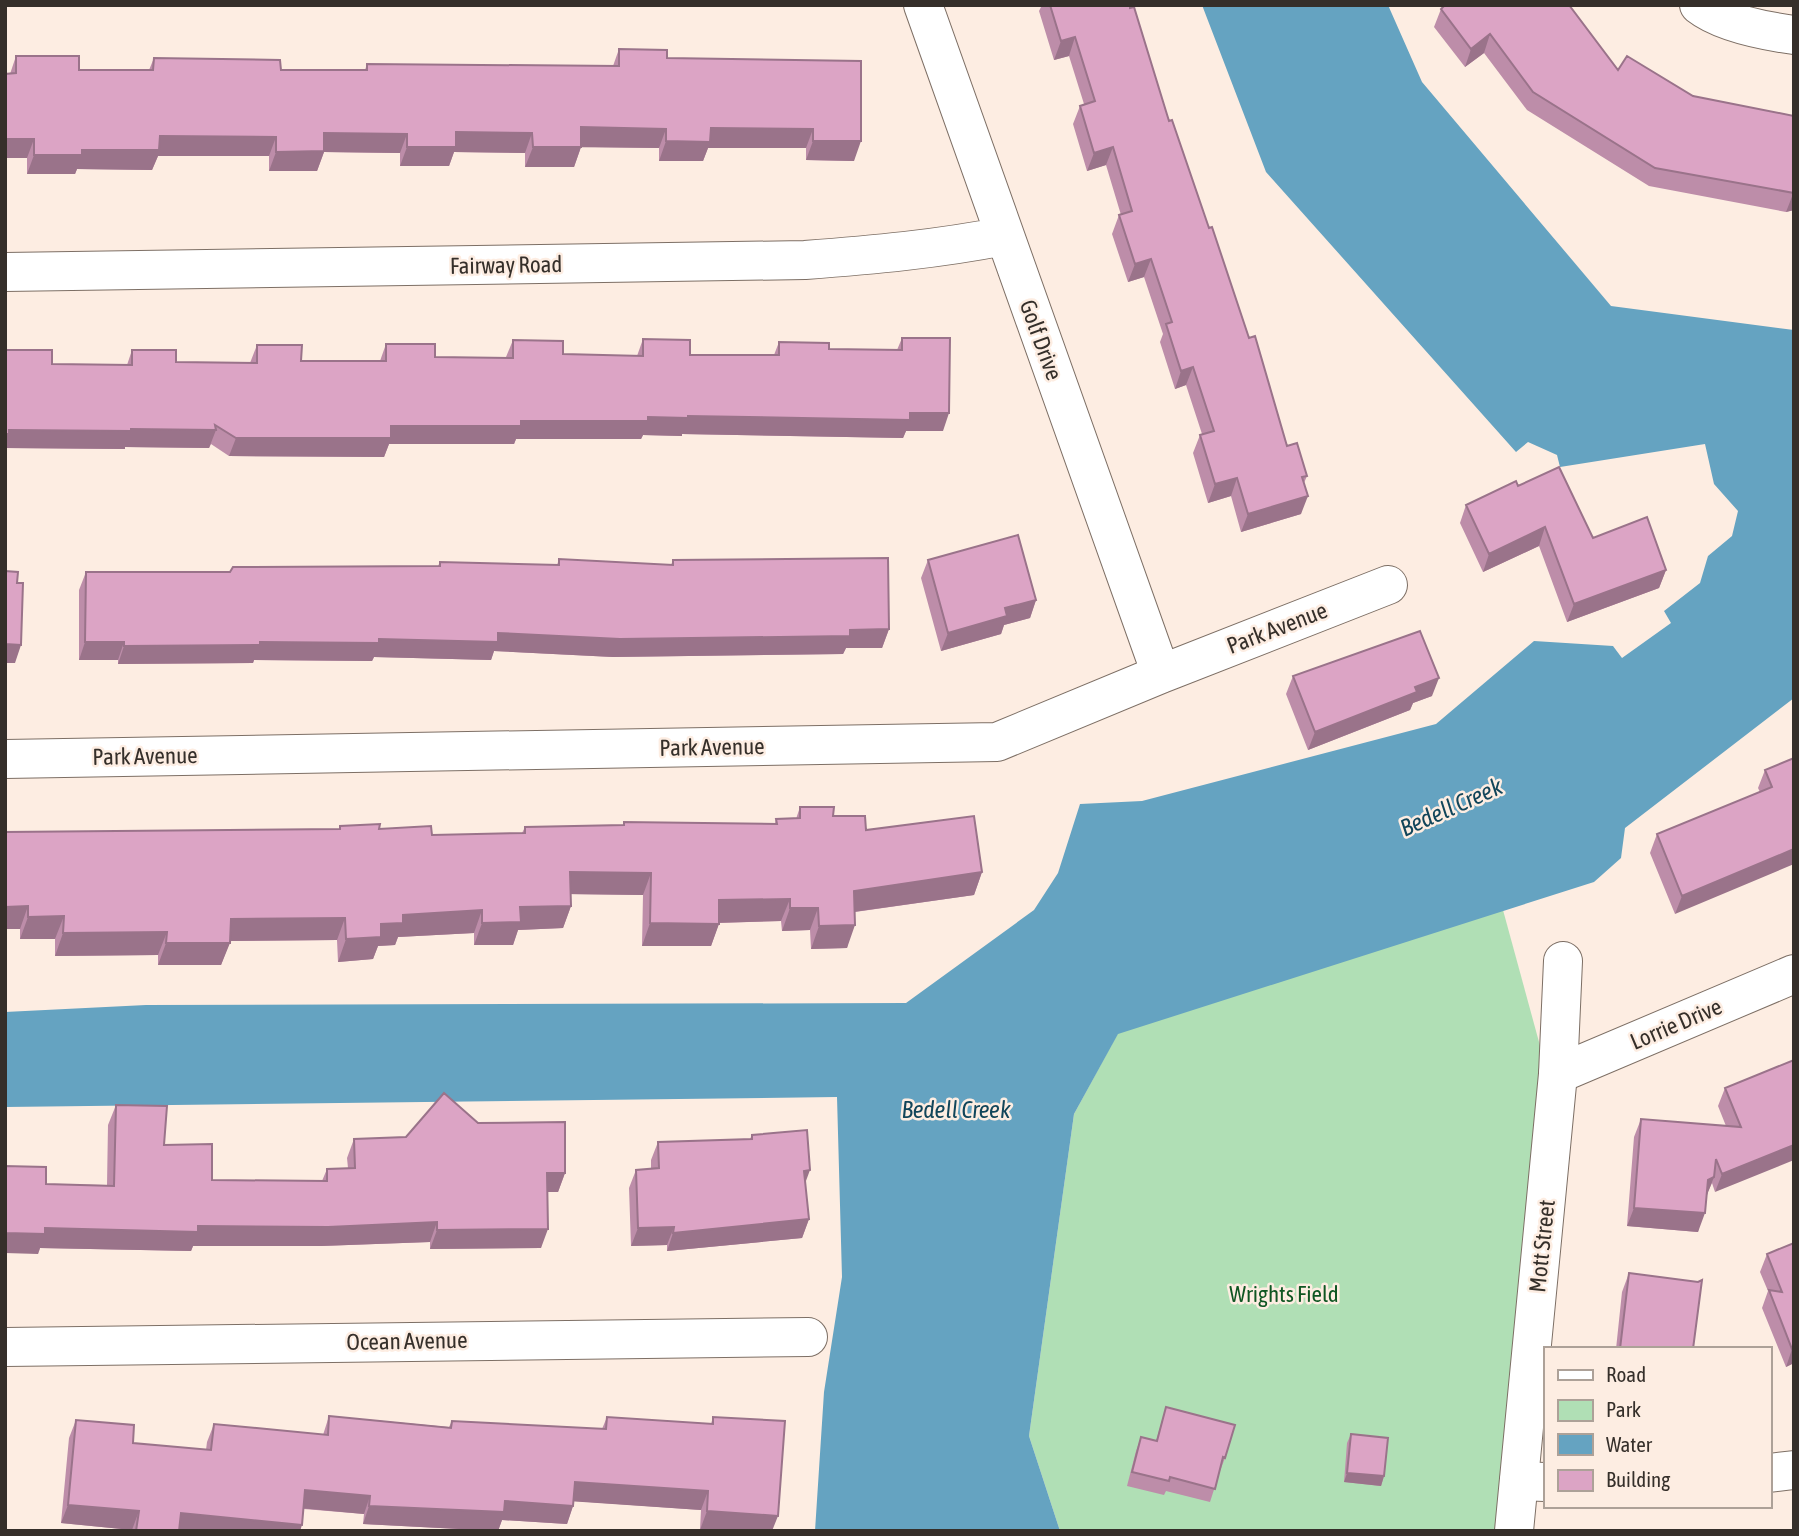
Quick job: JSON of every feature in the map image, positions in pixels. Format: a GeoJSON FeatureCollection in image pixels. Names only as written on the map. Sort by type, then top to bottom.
{"type":"FeatureCollection","features":[{"type":"Feature","properties":{"kind":"street","name":"Golf Drive"},"geometry":{"type":"LineString","coordinates":[[923,5],[1161,674]]}},
{"type":"Feature","properties":{"kind":"street"},"geometry":{"type":"LineString","coordinates":[[1699,5],[1708,12],[1768,31],[1794,35]]}},
{"type":"Feature","properties":{"kind":"street","name":"Fairway Road"},"geometry":{"type":"LineString","coordinates":[[5,272],[805,260],[898,254],[1004,236]]}},
{"type":"Feature","properties":{"kind":"street","name":"Park Avenue"},"geometry":{"type":"LineString","coordinates":[[5,759],[997,742],[1388,585]]}},
{"type":"Feature","properties":{"kind":"street","name":"Mott Street"},"geometry":{"type":"LineString","coordinates":[[1514,1531],[1532,1482],[1563,961]]}},
{"type":"Feature","properties":{"kind":"street","name":"Lorrie Drive"},"geometry":{"type":"LineString","coordinates":[[1558,1074],[1794,975]]}},
{"type":"Feature","properties":{"kind":"street","name":"Ocean Avenue"},"geometry":{"type":"LineString","coordinates":[[5,1347],[808,1337]]}},
{"type":"Feature","properties":{"kind":"street"},"geometry":{"type":"LineString","coordinates":[[1771,1473],[1794,1470]]}},
{"type":"Feature","properties":{"kind":"green space","name":"Wrights Field"},"geometry":{"type":"Polygon","coordinates":[[[1503,910],[1542,1053],[1495,1531],[1060,1531],[1029,1436],[1074,1114],[1118,1033],[1503,910]]]}},
{"type":"Feature","properties":{"kind":"water","name":"Bedell Creek"},"geometry":{"type":"Polygon","coordinates":[[[1202,5],[1388,5],[1422,82],[1611,306],[1794,330],[1794,698],[1625,828],[1621,858],[1594,882],[1118,1034],[1074,1114],[1029,1436],[1060,1531],[815,1531],[824,1392],[842,1277],[837,1097],[5,1107],[5,1012],[146,1005],[906,1003],[1034,910],[1058,873],[1080,804],[1142,801],[1436,724],[1534,641],[1613,646],[1622,658],[1671,623],[1664,611],[1700,583],[1708,556],[1732,536],[1738,511],[1714,484],[1705,444],[1560,467],[1557,455],[1528,442],[1516,452],[1266,172],[1202,5]]]}},
{"type":"Feature","properties":{"kind":"building"},"geometry":{"type":"Polygon","coordinates":[[[1050,5],[1134,7],[1169,121],[1172,120],[1209,228],[1212,227],[1249,338],[1255,336],[1287,446],[1297,443],[1307,476],[1302,477],[1308,496],[1248,514],[1237,478],[1215,484],[1200,435],[1214,431],[1193,367],[1181,371],[1166,324],[1172,322],[1151,259],[1135,264],[1119,215],[1132,211],[1113,147],[1094,153],[1080,106],[1095,101],[1075,37],[1061,41],[1050,5]]]}},
{"type":"Feature","properties":{"kind":"building"},"geometry":{"type":"Polygon","coordinates":[[[1445,5],[1569,5],[1618,70],[1627,56],[1693,96],[1794,116],[1794,193],[1655,168],[1533,92],[1490,34],[1471,49],[1441,9],[1445,5]]]}},
{"type":"Feature","properties":{"kind":"building"},"geometry":{"type":"Polygon","coordinates":[[[619,49],[667,50],[667,58],[861,61],[861,141],[813,141],[813,129],[711,128],[710,142],[666,141],[666,129],[581,127],[581,147],[533,147],[532,133],[456,132],[456,147],[407,147],[407,134],[324,133],[324,151],[276,152],[276,137],[160,136],[159,150],[82,150],[82,155],[34,155],[34,139],[5,139],[5,74],[16,73],[16,56],[79,56],[79,70],[153,70],[154,58],[280,60],[281,70],[367,70],[367,64],[619,66],[619,49]]]}},
{"type":"Feature","properties":{"kind":"building"},"geometry":{"type":"Polygon","coordinates":[[[902,338],[950,338],[949,413],[910,413],[910,420],[688,416],[648,417],[648,421],[521,421],[521,426],[391,426],[391,438],[236,438],[215,425],[216,430],[9,430],[9,434],[5,434],[5,350],[52,350],[52,364],[132,365],[132,350],[176,350],[176,362],[257,363],[257,345],[302,345],[301,361],[386,361],[386,344],[435,344],[435,357],[513,358],[513,340],[563,341],[563,354],[643,356],[643,339],[690,340],[690,355],[779,355],[779,342],[829,343],[829,349],[902,350],[902,338]]]}},
{"type":"Feature","properties":{"kind":"building"},"geometry":{"type":"Polygon","coordinates":[[[1559,467],[1593,538],[1647,517],[1666,570],[1574,604],[1545,527],[1489,554],[1466,505],[1516,481],[1518,486],[1559,467]]]}},
{"type":"Feature","properties":{"kind":"building"},"geometry":{"type":"Polygon","coordinates":[[[1018,535],[1036,600],[1005,608],[1007,616],[948,633],[928,560],[1018,535]]]}},
{"type":"Feature","properties":{"kind":"building"},"geometry":{"type":"Polygon","coordinates":[[[888,558],[889,629],[850,630],[850,636],[620,639],[498,633],[498,642],[379,639],[379,643],[260,642],[260,645],[124,646],[124,642],[85,642],[86,572],[230,572],[233,567],[440,566],[440,562],[559,565],[559,559],[673,565],[673,560],[888,558]]]}},
{"type":"Feature","properties":{"kind":"building"},"geometry":{"type":"Polygon","coordinates":[[[5,571],[18,572],[17,583],[23,583],[21,645],[5,644],[5,571]]]}},
{"type":"Feature","properties":{"kind":"building"},"geometry":{"type":"Polygon","coordinates":[[[1420,631],[1439,678],[1415,687],[1417,692],[1315,732],[1293,676],[1420,631]]]}},
{"type":"Feature","properties":{"kind":"building"},"geometry":{"type":"Polygon","coordinates":[[[1794,758],[1794,849],[1682,896],[1657,834],[1772,787],[1765,770],[1794,758]]]}},
{"type":"Feature","properties":{"kind":"building"},"geometry":{"type":"Polygon","coordinates":[[[800,807],[834,807],[833,816],[865,816],[866,830],[974,816],[982,872],[854,891],[855,925],[819,926],[818,908],[790,908],[790,899],[719,900],[719,924],[650,923],[651,873],[570,872],[571,906],[520,907],[521,922],[482,923],[482,910],[403,915],[403,923],[381,924],[381,937],[346,939],[345,918],[231,919],[230,943],[166,943],[167,932],[63,933],[64,916],[28,917],[28,906],[5,907],[5,832],[340,829],[340,826],[380,824],[379,829],[431,826],[432,835],[525,833],[525,827],[624,825],[624,822],[777,824],[776,819],[800,818],[800,807]]]}},
{"type":"Feature","properties":{"kind":"building"},"geometry":{"type":"Polygon","coordinates":[[[1794,1060],[1794,1145],[1722,1174],[1716,1159],[1714,1177],[1708,1180],[1705,1213],[1634,1208],[1641,1119],[1741,1127],[1725,1088],[1794,1060]]]}},
{"type":"Feature","properties":{"kind":"building"},"geometry":{"type":"Polygon","coordinates":[[[444,1093],[478,1123],[565,1122],[565,1173],[547,1173],[548,1229],[437,1230],[437,1222],[328,1227],[198,1226],[198,1232],[45,1228],[45,1234],[5,1233],[5,1166],[46,1167],[46,1184],[114,1186],[116,1105],[167,1106],[164,1145],[212,1144],[212,1180],[327,1181],[327,1169],[355,1168],[354,1139],[406,1137],[444,1093]]]}},
{"type":"Feature","properties":{"kind":"building"},"geometry":{"type":"Polygon","coordinates":[[[807,1130],[810,1170],[804,1171],[809,1219],[673,1233],[674,1227],[638,1228],[636,1170],[659,1168],[658,1142],[752,1139],[752,1135],[807,1130]]]}},
{"type":"Feature","properties":{"kind":"building"},"geometry":{"type":"Polygon","coordinates":[[[1794,1243],[1792,1349],[1769,1290],[1782,1292],[1767,1254],[1794,1243]]]}},
{"type":"Feature","properties":{"kind":"building"},"geometry":{"type":"Polygon","coordinates":[[[1629,1273],[1698,1282],[1702,1280],[1693,1347],[1620,1347],[1629,1273]]]}},
{"type":"Feature","properties":{"kind":"building"},"geometry":{"type":"Polygon","coordinates":[[[1166,1407],[1235,1425],[1215,1489],[1170,1477],[1169,1481],[1132,1472],[1141,1437],[1157,1441],[1166,1407]]]}},
{"type":"Feature","properties":{"kind":"building"},"geometry":{"type":"Polygon","coordinates":[[[329,1416],[451,1428],[452,1421],[606,1429],[607,1417],[713,1424],[713,1417],[785,1421],[778,1516],[707,1511],[708,1491],[575,1482],[573,1506],[505,1501],[504,1512],[369,1506],[370,1496],[305,1490],[302,1525],[181,1513],[179,1531],[136,1531],[139,1511],[68,1505],[76,1420],[134,1425],[133,1443],[211,1450],[214,1424],[328,1435],[329,1416]]]}},
{"type":"Feature","properties":{"kind":"building"},"geometry":{"type":"Polygon","coordinates":[[[1351,1434],[1388,1438],[1384,1476],[1347,1473],[1351,1434]]]}}]}
